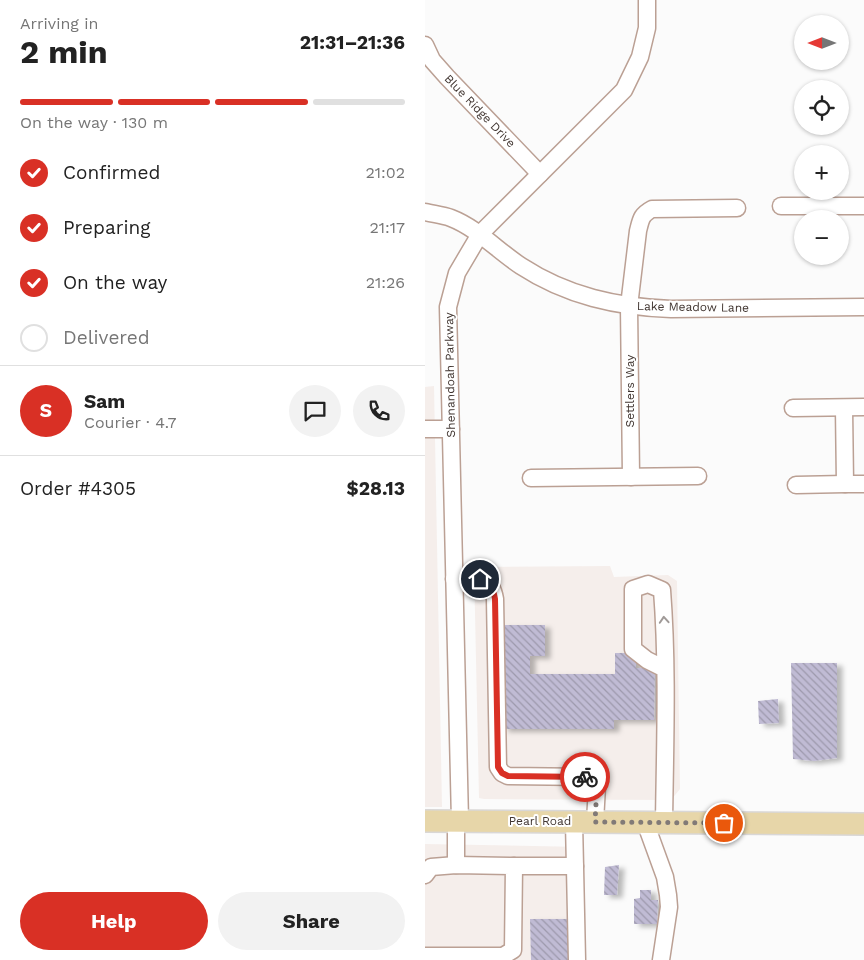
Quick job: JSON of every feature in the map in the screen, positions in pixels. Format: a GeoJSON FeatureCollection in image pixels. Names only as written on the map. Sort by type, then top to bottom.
{"type":"FeatureCollection","features":[{"type":"Feature","properties":{"kind":"main road","name":"Pearl Road"},"geometry":{"type":"LineString","coordinates":[[425,821],[864,824]]}},
{"type":"Feature","properties":{"kind":"street","name":"Shenandoah Parkway"},"geometry":{"type":"LineString","coordinates":[[456,865],[458,821],[448,307],[457,273],[480,234],[624,90],[640,57],[647,28],[647,0]]}},
{"type":"Feature","properties":{"kind":"street","name":"Blue Ridge Drive"},"geometry":{"type":"LineString","coordinates":[[425,45],[432,60],[540,174]]}},
{"type":"Feature","properties":{"kind":"street"},"geometry":{"type":"LineString","coordinates":[[781,206],[864,206]]}},
{"type":"Feature","properties":{"kind":"street","name":"Settlers Way"},"geometry":{"type":"LineString","coordinates":[[631,477],[629,306],[641,219],[652,208],[737,208]]}},
{"type":"Feature","properties":{"kind":"street","name":"Lake Meadow Lane"},"geometry":{"type":"LineString","coordinates":[[425,212],[451,218],[480,234],[521,266],[545,280],[575,293],[603,301],[642,308],[671,309],[864,307]]}},
{"type":"Feature","properties":{"kind":"street"},"geometry":{"type":"LineString","coordinates":[[793,408],[864,407]]}},
{"type":"Feature","properties":{"kind":"street"},"geometry":{"type":"LineString","coordinates":[[844,408],[845,484]]}},
{"type":"Feature","properties":{"kind":"street"},"geometry":{"type":"LineString","coordinates":[[425,429],[451,429]]}},
{"type":"Feature","properties":{"kind":"street"},"geometry":{"type":"LineString","coordinates":[[531,478],[698,476]]}},
{"type":"Feature","properties":{"kind":"street"},"geometry":{"type":"LineString","coordinates":[[796,485],[864,484]]}},
{"type":"Feature","properties":{"kind":"street"},"geometry":{"type":"LineString","coordinates":[[454,579],[480,579],[490,584],[493,590],[498,767],[502,773],[508,776],[590,777],[595,780],[597,786],[595,822]]}},
{"type":"Feature","properties":{"kind":"street"},"geometry":{"type":"LineString","coordinates":[[661,960],[669,907],[655,822],[665,669],[665,628],[662,590],[648,584],[633,589],[633,649],[647,660],[665,669]]}},
{"type":"Feature","properties":{"kind":"street"},"geometry":{"type":"LineString","coordinates":[[574,822],[577,960]]}},
{"type":"Feature","properties":{"kind":"street"},"geometry":{"type":"LineString","coordinates":[[425,875],[431,867],[456,865],[575,866]]}},
{"type":"Feature","properties":{"kind":"street"},"geometry":{"type":"LineString","coordinates":[[425,956],[503,956],[513,950],[514,866]]}},
{"type":"Feature","properties":{"kind":"shaded area"},"geometry":{"type":"Polygon","coordinates":[[[434,386],[442,807],[425,807],[425,387],[434,386]]]}},
{"type":"Feature","properties":{"kind":"shaded area"},"geometry":{"type":"Polygon","coordinates":[[[610,566],[614,577],[668,575],[677,581],[680,789],[671,800],[479,798],[474,567],[610,566]]]}},
{"type":"Feature","properties":{"kind":"shaded area"},"geometry":{"type":"Polygon","coordinates":[[[425,844],[584,847],[586,960],[425,960],[425,844]]]}},
{"type":"Feature","properties":{"kind":"building"},"geometry":{"type":"Polygon","coordinates":[[[503,625],[545,625],[545,656],[530,656],[530,674],[615,674],[615,653],[636,653],[636,668],[655,668],[654,720],[614,720],[614,729],[503,729],[503,625]]]}},
{"type":"Feature","properties":{"kind":"building"},"geometry":{"type":"Polygon","coordinates":[[[791,663],[837,663],[837,758],[814,761],[793,759],[791,663]]]}},
{"type":"Feature","properties":{"kind":"building"},"geometry":{"type":"Polygon","coordinates":[[[778,699],[779,723],[759,724],[758,701],[778,699]]]}},
{"type":"Feature","properties":{"kind":"building"},"geometry":{"type":"Polygon","coordinates":[[[619,865],[617,895],[604,895],[605,867],[619,865]]]}},
{"type":"Feature","properties":{"kind":"building"},"geometry":{"type":"Polygon","coordinates":[[[640,890],[651,890],[651,900],[658,900],[657,924],[634,924],[634,899],[640,898],[640,890]]]}},
{"type":"Feature","properties":{"kind":"building"},"geometry":{"type":"Polygon","coordinates":[[[530,919],[569,919],[569,960],[531,960],[530,919]]]}},
{"type":"Feature","properties":{"kind":"way so far"},"geometry":{"type":"LineString","coordinates":[[585,777],[595,780],[597,786],[595,822],[724,823]]}},
{"type":"Feature","properties":{"kind":"route"},"geometry":{"type":"LineString","coordinates":[[480,579],[490,584],[495,599],[498,767],[502,773],[508,776],[585,777]]}}]}
